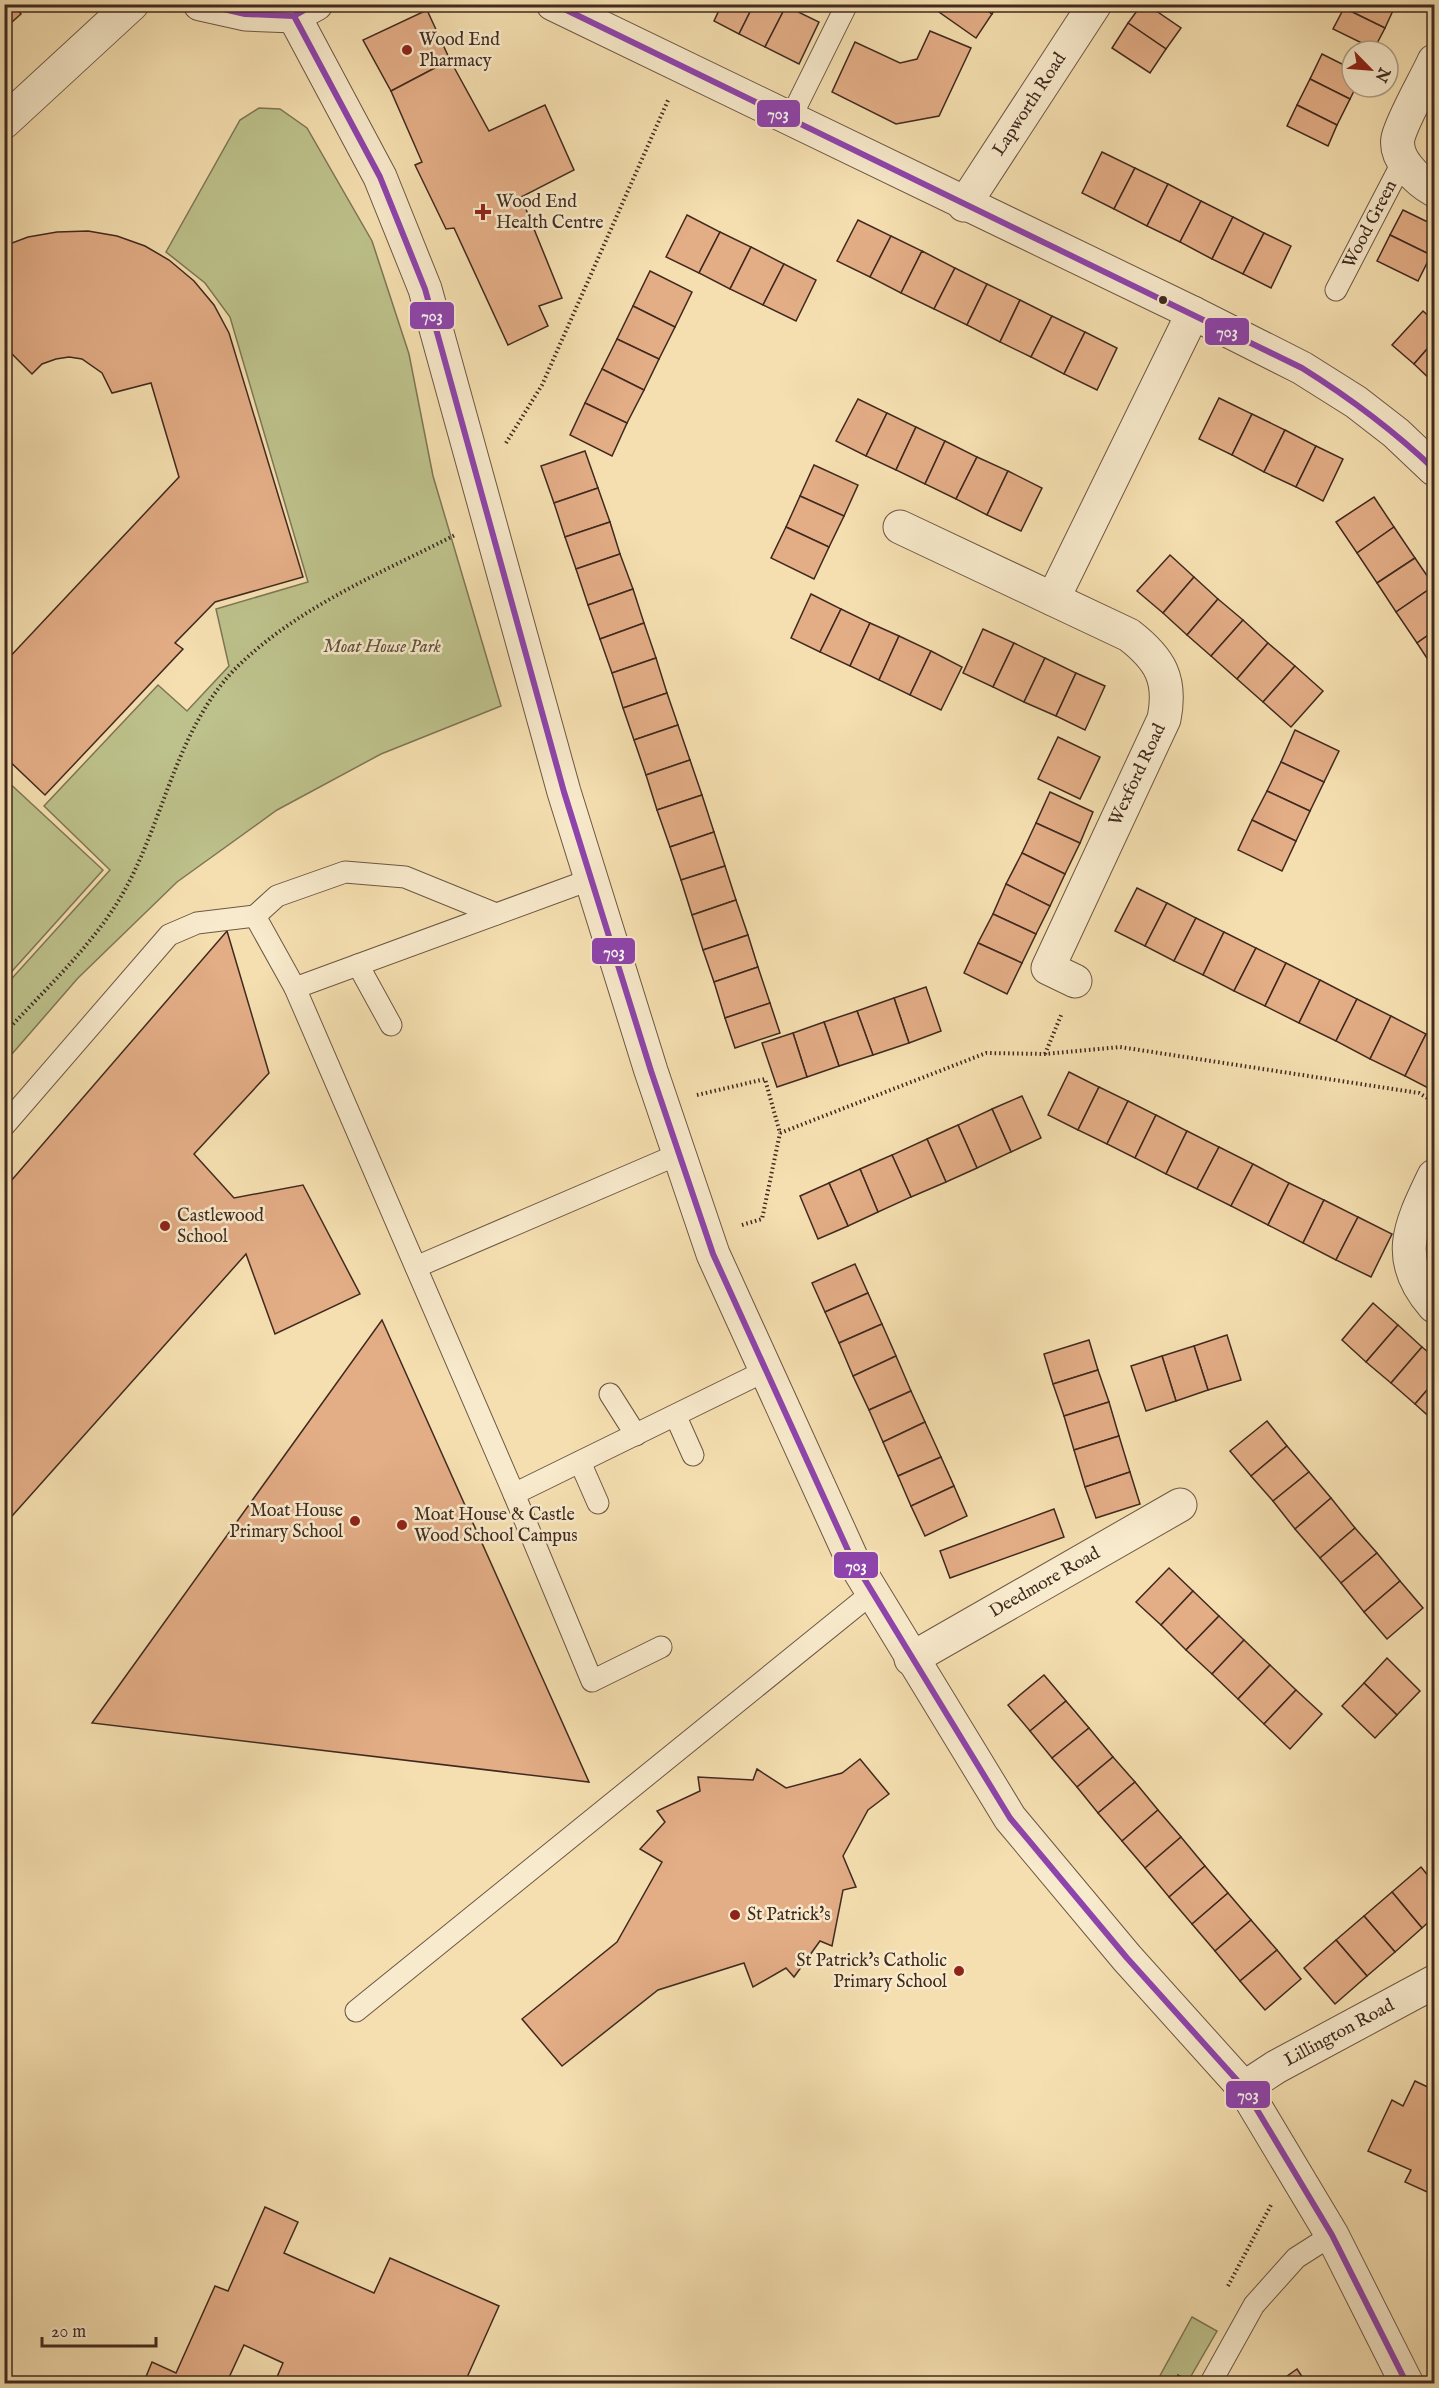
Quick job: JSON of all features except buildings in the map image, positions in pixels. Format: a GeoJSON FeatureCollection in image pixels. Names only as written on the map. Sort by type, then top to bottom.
{"type":"FeatureCollection","features":[{"type":"Feature","properties":{"kind":"street"},"geometry":{"type":"LineString","coordinates":[[4,122],[132,4]]}},
{"type":"Feature","properties":{"kind":"street"},"geometry":{"type":"LineString","coordinates":[[200,4],[245,14],[305,10],[380,177],[425,290],[564,792],[679,1154],[707,1235],[765,1371],[851,1557],[911,1659],[1010,1818],[1127,1958],[1244,2088],[1332,2235],[1407,2384]]}},
{"type":"Feature","properties":{"kind":"street"},"geometry":{"type":"LineString","coordinates":[[553,4],[964,205],[1193,313],[1302,368],[1356,402],[1396,433],[1434,469]]}},
{"type":"Feature","properties":{"kind":"street","name":"Lapworth Road"},"geometry":{"type":"LineString","coordinates":[[964,205],[1095,4]]}},
{"type":"Feature","properties":{"kind":"street","name":"Wood Green"},"geometry":{"type":"LineString","coordinates":[[1434,61],[1398,140],[1403,161],[1422,183],[1434,190]]}},
{"type":"Feature","properties":{"kind":"street"},"geometry":{"type":"LineString","coordinates":[[1053,599],[1193,313]]}},
{"type":"Feature","properties":{"kind":"street","name":"Wexford Road"},"geometry":{"type":"LineString","coordinates":[[900,527],[1129,635],[1161,667],[1167,692],[1164,719],[1048,968],[1075,981]]}},
{"type":"Feature","properties":{"kind":"street"},"geometry":{"type":"LineString","coordinates":[[1434,1176],[1416,1213],[1407,1253],[1413,1275],[1434,1306]]}},
{"type":"Feature","properties":{"kind":"street","name":"Deedmore Road"},"geometry":{"type":"LineString","coordinates":[[911,1659],[1180,1504]]}},
{"type":"Feature","properties":{"kind":"street","name":"Lillington Road"},"geometry":{"type":"LineString","coordinates":[[1244,2088],[1276,2067],[1433,1987]]}},
{"type":"Feature","properties":{"kind":"lane"},"geometry":{"type":"LineString","coordinates":[[790,119],[847,4]]}},
{"type":"Feature","properties":{"kind":"lane","name":"Wood Green"},"geometry":{"type":"LineString","coordinates":[[1336,290],[1403,161]]}},
{"type":"Feature","properties":{"kind":"lane"},"geometry":{"type":"LineString","coordinates":[[4,1126],[169,935],[197,923],[255,916],[277,896],[345,872],[405,876],[496,914]]}},
{"type":"Feature","properties":{"kind":"lane"},"geometry":{"type":"LineString","coordinates":[[295,988],[592,879]]}},
{"type":"Feature","properties":{"kind":"lane"},"geometry":{"type":"LineString","coordinates":[[255,916],[295,988],[514,1494],[592,1681],[661,1647]]}},
{"type":"Feature","properties":{"kind":"lane"},"geometry":{"type":"LineString","coordinates":[[358,965],[391,1025]]}},
{"type":"Feature","properties":{"kind":"lane"},"geometry":{"type":"LineString","coordinates":[[416,1267],[679,1154]]}},
{"type":"Feature","properties":{"kind":"lane"},"geometry":{"type":"LineString","coordinates":[[514,1494],[676,1417],[765,1371]]}},
{"type":"Feature","properties":{"kind":"lane"},"geometry":{"type":"LineString","coordinates":[[610,1394],[636,1435]]}},
{"type":"Feature","properties":{"kind":"lane"},"geometry":{"type":"LineString","coordinates":[[676,1417],[693,1455]]}},
{"type":"Feature","properties":{"kind":"lane"},"geometry":{"type":"LineString","coordinates":[[580,1461],[598,1503]]}},
{"type":"Feature","properties":{"kind":"lane"},"geometry":{"type":"LineString","coordinates":[[357,2011],[872,1593]]}},
{"type":"Feature","properties":{"kind":"lane"},"geometry":{"type":"LineString","coordinates":[[1210,2384],[1249,2313],[1272,2283],[1296,2258],[1332,2235]]}},
{"type":"Feature","properties":{"kind":"path"},"geometry":{"type":"LineString","coordinates":[[478,478],[498,458],[542,385],[683,67]]}},
{"type":"Feature","properties":{"kind":"path"},"geometry":{"type":"LineString","coordinates":[[4,1034],[103,924],[129,883],[172,773],[205,709],[233,671],[268,638],[304,614],[459,533]]}},
{"type":"Feature","properties":{"kind":"path"},"geometry":{"type":"LineString","coordinates":[[1045,1054],[1075,981]]}},
{"type":"Feature","properties":{"kind":"path"},"geometry":{"type":"LineString","coordinates":[[780,1133],[986,1053],[1045,1054],[1120,1047],[1419,1093],[1434,1102]]}},
{"type":"Feature","properties":{"kind":"path"},"geometry":{"type":"LineString","coordinates":[[661,1101],[722,1091],[765,1079],[780,1133],[762,1219],[707,1235]]}},
{"type":"Feature","properties":{"kind":"path"},"geometry":{"type":"LineString","coordinates":[[1226,2289],[1292,2166]]}},
{"type":"Feature","properties":{"kind":"path"},"geometry":{"type":"LineString","coordinates":[[1174,2384],[1184,2366]]}},
{"type":"Feature","properties":{"kind":"green space","name":"Moat House Park"},"geometry":{"type":"Polygon","coordinates":[[[259,108],[280,109],[307,128],[372,241],[409,354],[433,476],[501,706],[381,754],[277,810],[177,882],[78,978],[5,1062],[5,986],[110,870],[44,806],[158,685],[187,711],[229,666],[216,609],[308,582],[230,317],[205,283],[166,252],[240,120],[259,108]]]}},
{"type":"Feature","properties":{"kind":"green space"},"geometry":{"type":"Polygon","coordinates":[[[5,779],[103,870],[5,979],[5,779]]]}},
{"type":"Feature","properties":{"kind":"green space"},"geometry":{"type":"Polygon","coordinates":[[[1192,2317],[1217,2331],[1187,2383],[1156,2383],[1192,2317]]]}},
{"type":"Feature","properties":{"kind":"transit line","name":"703"},"geometry":{"type":"LineString","coordinates":[[202,4],[245,14],[294,16],[315,4]]}},
{"type":"Feature","properties":{"kind":"transit line","name":"703"},"geometry":{"type":"LineString","coordinates":[[554,4],[1302,368],[1371,415],[1434,469]]}},
{"type":"Feature","properties":{"kind":"transit line","name":"703"},"geometry":{"type":"LineString","coordinates":[[294,16],[380,177],[425,289],[564,792],[651,1071],[713,1254],[851,1557],[1010,1818],[1127,1958],[1244,2088],[1332,2235],[1407,2384]]}},
{"type":"Feature","properties":{"kind":"place","name":"Wood End Pharmacy"},"geometry":{"type":"Point","coordinates":[407,50]}},
{"type":"Feature","properties":{"kind":"place","name":"Wood End Health Centre"},"geometry":{"type":"Point","coordinates":[483,212]}},
{"type":"Feature","properties":{"kind":"place","name":"Castlewood School"},"geometry":{"type":"Point","coordinates":[165,1226]}},
{"type":"Feature","properties":{"kind":"place","name":"Moat House Primary School"},"geometry":{"type":"Point","coordinates":[355,1521]}},
{"type":"Feature","properties":{"kind":"place","name":"Moat House & Castle Wood School Campus"},"geometry":{"type":"Point","coordinates":[402,1525]}},
{"type":"Feature","properties":{"kind":"place","name":"St Patrick's"},"geometry":{"type":"Point","coordinates":[735,1915]}},
{"type":"Feature","properties":{"kind":"place","name":"St Patrick's Catholic Primary School"},"geometry":{"type":"Point","coordinates":[959,1971]}}]}
